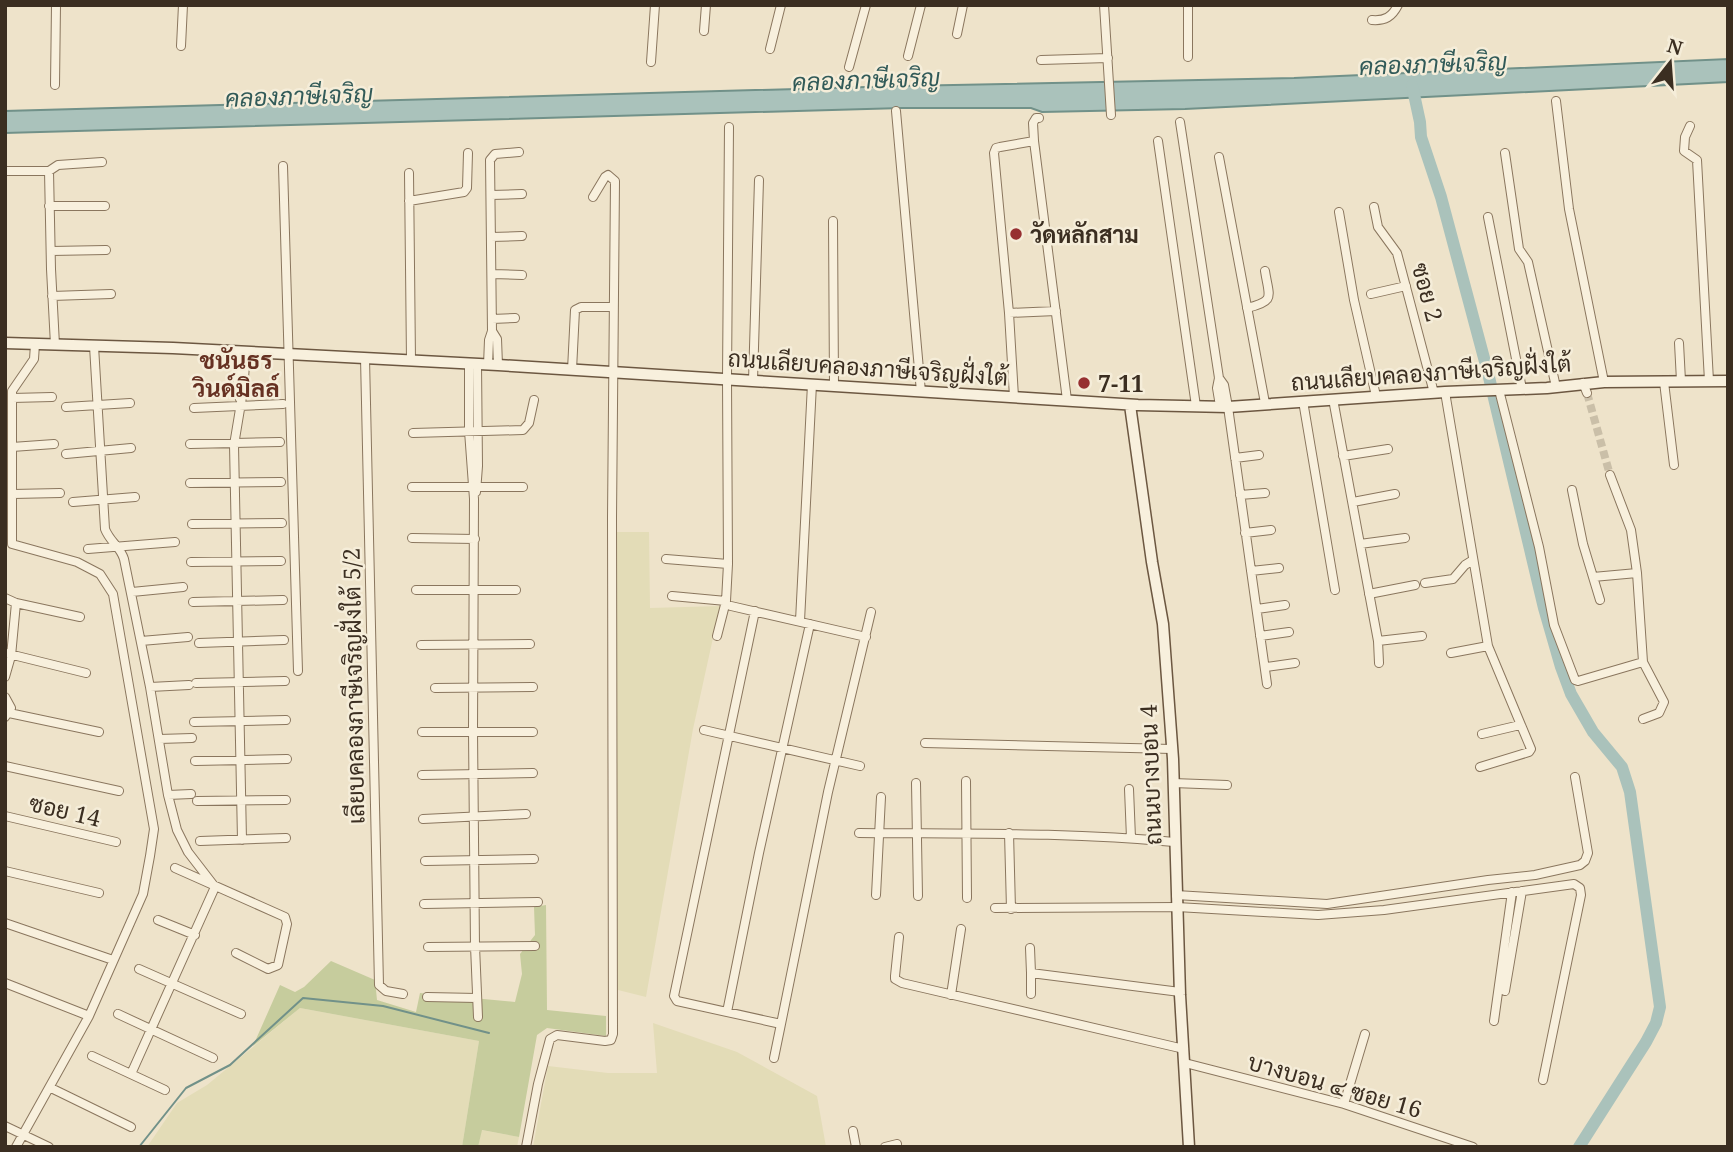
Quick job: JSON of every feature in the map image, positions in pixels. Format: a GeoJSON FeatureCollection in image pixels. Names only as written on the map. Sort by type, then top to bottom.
{"type":"FeatureCollection","features":[{"type":"Feature","properties":{"kind":"street"},"geometry":{"type":"LineString","coordinates":[[55,85],[56,5]]}},
{"type":"Feature","properties":{"kind":"street"},"geometry":{"type":"LineString","coordinates":[[181,46],[183,5]]}},
{"type":"Feature","properties":{"kind":"street"},"geometry":{"type":"LineString","coordinates":[[651,62],[655,5]]}},
{"type":"Feature","properties":{"kind":"street"},"geometry":{"type":"LineString","coordinates":[[704,31],[706,5]]}},
{"type":"Feature","properties":{"kind":"street"},"geometry":{"type":"LineString","coordinates":[[770,49],[781,5]]}},
{"type":"Feature","properties":{"kind":"street"},"geometry":{"type":"LineString","coordinates":[[849,67],[866,5]]}},
{"type":"Feature","properties":{"kind":"street"},"geometry":{"type":"LineString","coordinates":[[908,56],[921,5]]}},
{"type":"Feature","properties":{"kind":"street"},"geometry":{"type":"LineString","coordinates":[[1104,5],[1111,113]]}},
{"type":"Feature","properties":{"kind":"street"},"geometry":{"type":"LineString","coordinates":[[1188,5],[1188,57]]}},
{"type":"Feature","properties":{"kind":"street"},"geometry":{"type":"LineString","coordinates":[[1372,20],[1393,15],[1398,5]]}},
{"type":"Feature","properties":{"kind":"street"},"geometry":{"type":"LineString","coordinates":[[957,34],[962,6]]}},
{"type":"Feature","properties":{"kind":"street"},"geometry":{"type":"LineString","coordinates":[[1041,60],[1108,58]]}},
{"type":"Feature","properties":{"kind":"street"},"geometry":{"type":"LineString","coordinates":[[1556,101],[1569,209],[1604,382]]}},
{"type":"Feature","properties":{"kind":"street"},"geometry":{"type":"LineString","coordinates":[[896,111],[921,393]]}},
{"type":"Feature","properties":{"kind":"street"},"geometry":{"type":"LineString","coordinates":[[1040,118],[1032,122],[1067,400]]}},
{"type":"Feature","properties":{"kind":"street"},"geometry":{"type":"LineString","coordinates":[[1180,122],[1219,378],[1217,388],[1224,406],[1234,458],[1267,684]]}},
{"type":"Feature","properties":{"kind":"street"},"geometry":{"type":"LineString","coordinates":[[1690,126],[1684,151],[1698,160],[1709,381]]}},
{"type":"Feature","properties":{"kind":"street"},"geometry":{"type":"LineString","coordinates":[[717,636],[729,604],[729,127]]}},
{"type":"Feature","properties":{"kind":"street"},"geometry":{"type":"LineString","coordinates":[[1014,397],[995,150],[1000,146],[1034,141]]}},
{"type":"Feature","properties":{"kind":"street"},"geometry":{"type":"LineString","coordinates":[[1158,141],[1196,406]]}},
{"type":"Feature","properties":{"kind":"street"},"geometry":{"type":"LineString","coordinates":[[478,1017],[474,903],[473,431],[483,365],[492,331],[492,157],[495,154],[519,152]]}},
{"type":"Feature","properties":{"kind":"street"},"geometry":{"type":"LineString","coordinates":[[409,201],[464,192],[467,188],[468,153]]}},
{"type":"Feature","properties":{"kind":"street"},"geometry":{"type":"LineString","coordinates":[[1505,153],[1519,249],[1528,262],[1556,387]]}},
{"type":"Feature","properties":{"kind":"street"},"geometry":{"type":"LineString","coordinates":[[1219,157],[1265,403]]}},
{"type":"Feature","properties":{"kind":"street"},"geometry":{"type":"LineString","coordinates":[[5,172],[49,172],[58,165],[102,162]]}},
{"type":"Feature","properties":{"kind":"street"},"geometry":{"type":"LineString","coordinates":[[283,166],[298,671]]}},
{"type":"Feature","properties":{"kind":"street"},"geometry":{"type":"LineString","coordinates":[[49,172],[55,345]]}},
{"type":"Feature","properties":{"kind":"street"},"geometry":{"type":"LineString","coordinates":[[409,173],[411,360]]}},
{"type":"Feature","properties":{"kind":"street"},"geometry":{"type":"LineString","coordinates":[[526,1147],[550,1039],[557,1035],[605,1041],[611,1040],[613,1034],[614,178],[608,175],[605,177],[593,197]]}},
{"type":"Feature","properties":{"kind":"street"},"geometry":{"type":"LineString","coordinates":[[753,381],[760,180]]}},
{"type":"Feature","properties":{"kind":"street"},"geometry":{"type":"LineString","coordinates":[[491,195],[522,194]]}},
{"type":"Feature","properties":{"kind":"street"},"geometry":{"type":"LineString","coordinates":[[49,206],[105,206]]}},
{"type":"Feature","properties":{"kind":"street","name":"ซอย 2"},"geometry":{"type":"LineString","coordinates":[[1374,207],[1378,227],[1397,253],[1440,393],[1488,646],[1531,748],[1529,752],[1480,767]]}},
{"type":"Feature","properties":{"kind":"street"},"geometry":{"type":"LineString","coordinates":[[1339,212],[1354,300],[1376,396]]}},
{"type":"Feature","properties":{"kind":"street"},"geometry":{"type":"LineString","coordinates":[[1488,217],[1522,389]]}},
{"type":"Feature","properties":{"kind":"street"},"geometry":{"type":"LineString","coordinates":[[833,221],[834,386]]}},
{"type":"Feature","properties":{"kind":"street"},"geometry":{"type":"LineString","coordinates":[[491,237],[522,236]]}},
{"type":"Feature","properties":{"kind":"street"},"geometry":{"type":"LineString","coordinates":[[51,251],[106,250]]}},
{"type":"Feature","properties":{"kind":"street"},"geometry":{"type":"LineString","coordinates":[[1247,308],[1264,304],[1267,300],[1269,294],[1265,271]]}},
{"type":"Feature","properties":{"kind":"street"},"geometry":{"type":"LineString","coordinates":[[492,274],[522,275]]}},
{"type":"Feature","properties":{"kind":"street"},"geometry":{"type":"LineString","coordinates":[[1371,294],[1406,286]]}},
{"type":"Feature","properties":{"kind":"street"},"geometry":{"type":"LineString","coordinates":[[52,296],[111,294]]}},
{"type":"Feature","properties":{"kind":"street"},"geometry":{"type":"LineString","coordinates":[[572,370],[575,310],[581,307],[613,307]]}},
{"type":"Feature","properties":{"kind":"street"},"geometry":{"type":"LineString","coordinates":[[1009,313],[1056,311]]}},
{"type":"Feature","properties":{"kind":"street"},"geometry":{"type":"LineString","coordinates":[[492,319],[515,318]]}},
{"type":"Feature","properties":{"kind":"street","name":"ถนนเลียบคลองภาษีเจริญฝั่งใต้"},"geometry":{"type":"LineString","coordinates":[[5,343],[613,371],[1130,405],[1224,406],[1495,390],[1585,388],[1604,382],[1728,381]]}},
{"type":"Feature","properties":{"kind":"street"},"geometry":{"type":"LineString","coordinates":[[1679,343],[1681,381]]}},
{"type":"Feature","properties":{"kind":"street"},"geometry":{"type":"LineString","coordinates":[[16,1147],[89,1016],[142,894],[154,829],[113,594],[100,574],[77,562],[12,544],[12,391],[34,359],[35,344]]}},
{"type":"Feature","properties":{"kind":"street"},"geometry":{"type":"LineString","coordinates":[[94,346],[105,529],[110,540],[120,547],[132,592],[168,794],[177,830],[188,852],[215,887]]}},
{"type":"Feature","properties":{"kind":"street"},"geometry":{"type":"LineString","coordinates":[[242,352],[237,391],[240,402],[234,444],[242,840]]}},
{"type":"Feature","properties":{"kind":"street","name":"เลียบคลองภาษีเจริญฝั่งใต้ 5/2"},"geometry":{"type":"LineString","coordinates":[[366,358],[379,985],[386,991],[403,994]]}},
{"type":"Feature","properties":{"kind":"street"},"geometry":{"type":"LineString","coordinates":[[1664,382],[1674,466]]}},
{"type":"Feature","properties":{"kind":"street"},"geometry":{"type":"LineString","coordinates":[[800,621],[812,384]]}},
{"type":"Feature","properties":{"kind":"street"},"geometry":{"type":"LineString","coordinates":[[1495,390],[1539,547],[1554,625],[1575,680],[1643,662]]}},
{"type":"Feature","properties":{"kind":"street"},"geometry":{"type":"LineString","coordinates":[[12,398],[52,397]]}},
{"type":"Feature","properties":{"kind":"street"},"geometry":{"type":"LineString","coordinates":[[1333,399],[1378,641],[1379,663]]}},
{"type":"Feature","properties":{"kind":"street"},"geometry":{"type":"LineString","coordinates":[[413,433],[523,430],[529,423],[534,400]]}},
{"type":"Feature","properties":{"kind":"street"},"geometry":{"type":"LineString","coordinates":[[1303,401],[1335,590]]}},
{"type":"Feature","properties":{"kind":"street"},"geometry":{"type":"LineString","coordinates":[[194,408],[240,402],[283,404]]}},
{"type":"Feature","properties":{"kind":"street"},"geometry":{"type":"LineString","coordinates":[[66,407],[130,403]]}},
{"type":"Feature","properties":{"kind":"street","name":"ถนนบางบอน 4"},"geometry":{"type":"LineString","coordinates":[[1130,405],[1163,624],[1172,749],[1180,992],[1189,1147]]}},
{"type":"Feature","properties":{"kind":"street"},"geometry":{"type":"LineString","coordinates":[[190,444],[280,442]]}},
{"type":"Feature","properties":{"kind":"street"},"geometry":{"type":"LineString","coordinates":[[12,447],[54,444]]}},
{"type":"Feature","properties":{"kind":"street"},"geometry":{"type":"LineString","coordinates":[[66,454],[131,448]]}},
{"type":"Feature","properties":{"kind":"street"},"geometry":{"type":"LineString","coordinates":[[1343,456],[1388,449]]}},
{"type":"Feature","properties":{"kind":"street"},"geometry":{"type":"LineString","coordinates":[[1234,458],[1258,455]]}},
{"type":"Feature","properties":{"kind":"street"},"geometry":{"type":"LineString","coordinates":[[1610,475],[1631,530],[1643,662],[1664,702],[1660,713],[1643,719]]}},
{"type":"Feature","properties":{"kind":"street"},"geometry":{"type":"LineString","coordinates":[[190,483],[281,482]]}},
{"type":"Feature","properties":{"kind":"street"},"geometry":{"type":"LineString","coordinates":[[412,487],[523,487]]}},
{"type":"Feature","properties":{"kind":"street"},"geometry":{"type":"LineString","coordinates":[[1572,490],[1583,544],[1600,600]]}},
{"type":"Feature","properties":{"kind":"street"},"geometry":{"type":"LineString","coordinates":[[13,494],[60,493]]}},
{"type":"Feature","properties":{"kind":"street"},"geometry":{"type":"LineString","coordinates":[[1240,495],[1265,493]]}},
{"type":"Feature","properties":{"kind":"street"},"geometry":{"type":"LineString","coordinates":[[1353,502],[1395,494]]}},
{"type":"Feature","properties":{"kind":"street"},"geometry":{"type":"LineString","coordinates":[[73,502],[135,497]]}},
{"type":"Feature","properties":{"kind":"street"},"geometry":{"type":"LineString","coordinates":[[192,524],[282,523]]}},
{"type":"Feature","properties":{"kind":"street"},"geometry":{"type":"LineString","coordinates":[[1245,533],[1271,530]]}},
{"type":"Feature","properties":{"kind":"street"},"geometry":{"type":"LineString","coordinates":[[412,538],[475,539]]}},
{"type":"Feature","properties":{"kind":"street"},"geometry":{"type":"LineString","coordinates":[[1360,544],[1405,538]]}},
{"type":"Feature","properties":{"kind":"street"},"geometry":{"type":"LineString","coordinates":[[88,549],[175,542]]}},
{"type":"Feature","properties":{"kind":"street"},"geometry":{"type":"LineString","coordinates":[[666,559],[728,564]]}},
{"type":"Feature","properties":{"kind":"street"},"geometry":{"type":"LineString","coordinates":[[1425,583],[1453,579],[1473,560]]}},
{"type":"Feature","properties":{"kind":"street"},"geometry":{"type":"LineString","coordinates":[[191,562],[281,561]]}},
{"type":"Feature","properties":{"kind":"street"},"geometry":{"type":"LineString","coordinates":[[1251,571],[1279,568]]}},
{"type":"Feature","properties":{"kind":"street"},"geometry":{"type":"LineString","coordinates":[[1593,577],[1637,573]]}},
{"type":"Feature","properties":{"kind":"street"},"geometry":{"type":"LineString","coordinates":[[1369,594],[1415,585]]}},
{"type":"Feature","properties":{"kind":"street"},"geometry":{"type":"LineString","coordinates":[[132,592],[183,587]]}},
{"type":"Feature","properties":{"kind":"street"},"geometry":{"type":"LineString","coordinates":[[416,590],[516,590]]}},
{"type":"Feature","properties":{"kind":"street"},"geometry":{"type":"LineString","coordinates":[[672,596],[729,604],[866,637]]}},
{"type":"Feature","properties":{"kind":"street"},"geometry":{"type":"LineString","coordinates":[[5,598],[16,603],[80,617]]}},
{"type":"Feature","properties":{"kind":"street"},"geometry":{"type":"LineString","coordinates":[[193,601],[283,600]]}},
{"type":"Feature","properties":{"kind":"street"},"geometry":{"type":"LineString","coordinates":[[5,677],[16,603]]}},
{"type":"Feature","properties":{"kind":"street"},"geometry":{"type":"LineString","coordinates":[[1256,609],[1285,605]]}},
{"type":"Feature","properties":{"kind":"street"},"geometry":{"type":"LineString","coordinates":[[755,611],[674,996],[677,1001],[781,1024]]}},
{"type":"Feature","properties":{"kind":"street"},"geometry":{"type":"LineString","coordinates":[[774,1058],[836,760],[871,612]]}},
{"type":"Feature","properties":{"kind":"street"},"geometry":{"type":"LineString","coordinates":[[727,1012],[810,624]]}},
{"type":"Feature","properties":{"kind":"street"},"geometry":{"type":"LineString","coordinates":[[1260,636],[1289,632]]}},
{"type":"Feature","properties":{"kind":"street"},"geometry":{"type":"LineString","coordinates":[[1378,641],[1422,636]]}},
{"type":"Feature","properties":{"kind":"street"},"geometry":{"type":"LineString","coordinates":[[141,641],[188,637]]}},
{"type":"Feature","properties":{"kind":"street"},"geometry":{"type":"LineString","coordinates":[[198,643],[284,640]]}},
{"type":"Feature","properties":{"kind":"street"},"geometry":{"type":"LineString","coordinates":[[421,645],[530,644]]}},
{"type":"Feature","properties":{"kind":"street"},"geometry":{"type":"LineString","coordinates":[[1451,653],[1488,646]]}},
{"type":"Feature","properties":{"kind":"street"},"geometry":{"type":"LineString","coordinates":[[8,654],[86,673]]}},
{"type":"Feature","properties":{"kind":"street"},"geometry":{"type":"LineString","coordinates":[[1265,667],[1295,663]]}},
{"type":"Feature","properties":{"kind":"street"},"geometry":{"type":"LineString","coordinates":[[150,687],[285,681]]}},
{"type":"Feature","properties":{"kind":"street"},"geometry":{"type":"LineString","coordinates":[[435,688],[533,687]]}},
{"type":"Feature","properties":{"kind":"street"},"geometry":{"type":"LineString","coordinates":[[5,697],[10,704],[7,715],[99,732]]}},
{"type":"Feature","properties":{"kind":"street"},"geometry":{"type":"LineString","coordinates":[[194,722],[286,720]]}},
{"type":"Feature","properties":{"kind":"street"},"geometry":{"type":"LineString","coordinates":[[1482,734],[1520,725]]}},
{"type":"Feature","properties":{"kind":"street"},"geometry":{"type":"LineString","coordinates":[[704,730],[783,750],[860,765]]}},
{"type":"Feature","properties":{"kind":"street"},"geometry":{"type":"LineString","coordinates":[[422,732],[533,732]]}},
{"type":"Feature","properties":{"kind":"street"},"geometry":{"type":"LineString","coordinates":[[159,739],[192,738]]}},
{"type":"Feature","properties":{"kind":"street"},"geometry":{"type":"LineString","coordinates":[[925,743],[1172,749]]}},
{"type":"Feature","properties":{"kind":"street"},"geometry":{"type":"LineString","coordinates":[[195,761],[287,759]]}},
{"type":"Feature","properties":{"kind":"street"},"geometry":{"type":"LineString","coordinates":[[5,766],[119,791]]}},
{"type":"Feature","properties":{"kind":"street"},"geometry":{"type":"LineString","coordinates":[[422,775],[533,773]]}},
{"type":"Feature","properties":{"kind":"street"},"geometry":{"type":"LineString","coordinates":[[1176,895],[1327,904],[1488,880],[1535,876],[1580,865],[1588,853],[1575,777]]}},
{"type":"Feature","properties":{"kind":"street"},"geometry":{"type":"LineString","coordinates":[[966,781],[967,898]]}},
{"type":"Feature","properties":{"kind":"street"},"geometry":{"type":"LineString","coordinates":[[916,783],[918,896]]}},
{"type":"Feature","properties":{"kind":"street"},"geometry":{"type":"LineString","coordinates":[[1173,783],[1227,786]]}},
{"type":"Feature","properties":{"kind":"street"},"geometry":{"type":"LineString","coordinates":[[1129,789],[1131,838]]}},
{"type":"Feature","properties":{"kind":"street"},"geometry":{"type":"LineString","coordinates":[[168,794],[194,798],[286,800]]}},
{"type":"Feature","properties":{"kind":"street"},"geometry":{"type":"LineString","coordinates":[[876,895],[881,797]]}},
{"type":"Feature","properties":{"kind":"street"},"geometry":{"type":"LineString","coordinates":[[423,819],[526,814]]}},
{"type":"Feature","properties":{"kind":"street","name":"ซอย 14"},"geometry":{"type":"LineString","coordinates":[[5,816],[116,842]]}},
{"type":"Feature","properties":{"kind":"street"},"geometry":{"type":"LineString","coordinates":[[859,833],[1009,834],[1174,842]]}},
{"type":"Feature","properties":{"kind":"street"},"geometry":{"type":"LineString","coordinates":[[1009,834],[1011,909]]}},
{"type":"Feature","properties":{"kind":"street"},"geometry":{"type":"LineString","coordinates":[[200,841],[286,838]]}},
{"type":"Feature","properties":{"kind":"street"},"geometry":{"type":"LineString","coordinates":[[425,861],[534,859]]}},
{"type":"Feature","properties":{"kind":"street"},"geometry":{"type":"LineString","coordinates":[[175,868],[285,917],[287,923],[278,965],[274,968],[268,969],[236,953]]}},
{"type":"Feature","properties":{"kind":"street"},"geometry":{"type":"LineString","coordinates":[[5,871],[99,893]]}},
{"type":"Feature","properties":{"kind":"street"},"geometry":{"type":"LineString","coordinates":[[995,908],[1177,907],[1318,915],[1384,910],[1574,884],[1580,888],[1581,895],[1543,1080]]}},
{"type":"Feature","properties":{"kind":"street"},"geometry":{"type":"LineString","coordinates":[[131,1074],[215,887]]}},
{"type":"Feature","properties":{"kind":"street"},"geometry":{"type":"LineString","coordinates":[[1505,991],[1517,892]]}},
{"type":"Feature","properties":{"kind":"street"},"geometry":{"type":"LineString","coordinates":[[1494,1021],[1517,892]]}},
{"type":"Feature","properties":{"kind":"street"},"geometry":{"type":"LineString","coordinates":[[424,904],[538,902]]}},
{"type":"Feature","properties":{"kind":"street"},"geometry":{"type":"LineString","coordinates":[[158,920],[195,935]]}},
{"type":"Feature","properties":{"kind":"street"},"geometry":{"type":"LineString","coordinates":[[5,923],[113,960]]}},
{"type":"Feature","properties":{"kind":"street"},"geometry":{"type":"LineString","coordinates":[[951,995],[961,929]]}},
{"type":"Feature","properties":{"kind":"street"},"geometry":{"type":"LineString","coordinates":[[899,937],[895,979],[902,984],[1184,1049]]}},
{"type":"Feature","properties":{"kind":"street"},"geometry":{"type":"LineString","coordinates":[[428,947],[534,946]]}},
{"type":"Feature","properties":{"kind":"street"},"geometry":{"type":"LineString","coordinates":[[1030,948],[1031,993]]}},
{"type":"Feature","properties":{"kind":"street"},"geometry":{"type":"LineString","coordinates":[[139,968],[241,1014]]}},
{"type":"Feature","properties":{"kind":"street"},"geometry":{"type":"LineString","coordinates":[[1031,973],[1180,992]]}},
{"type":"Feature","properties":{"kind":"street"},"geometry":{"type":"LineString","coordinates":[[5,983],[89,1016]]}},
{"type":"Feature","properties":{"kind":"street"},"geometry":{"type":"LineString","coordinates":[[427,997],[477,998]]}},
{"type":"Feature","properties":{"kind":"street"},"geometry":{"type":"LineString","coordinates":[[118,1014],[213,1058]]}},
{"type":"Feature","properties":{"kind":"street"},"geometry":{"type":"LineString","coordinates":[[1344,1104],[1365,1034]]}},
{"type":"Feature","properties":{"kind":"street"},"geometry":{"type":"LineString","coordinates":[[92,1056],[165,1090]]}},
{"type":"Feature","properties":{"kind":"street","name":"บางบอน ๔ ซอย 16"},"geometry":{"type":"LineString","coordinates":[[1185,1063],[1344,1104],[1473,1147]]}},
{"type":"Feature","properties":{"kind":"street"},"geometry":{"type":"LineString","coordinates":[[51,1088],[131,1127]]}},
{"type":"Feature","properties":{"kind":"street"},"geometry":{"type":"LineString","coordinates":[[5,1126],[49,1147]]}},
{"type":"Feature","properties":{"kind":"street"},"geometry":{"type":"LineString","coordinates":[[853,1131],[856,1147]]}},
{"type":"Feature","properties":{"kind":"street"},"geometry":{"type":"LineString","coordinates":[[885,1147],[897,1144]]}},
{"type":"Feature","properties":{"kind":"shaded area"},"geometry":{"type":"Polygon","coordinates":[[[616,532],[649,532],[650,608],[720,606],[693,729],[646,997],[618,990],[616,532]]]}},
{"type":"Feature","properties":{"kind":"shaded area"},"geometry":{"type":"Polygon","coordinates":[[[300,1008],[479,1041],[462,1147],[147,1147],[177,1103],[207,1085],[300,1008]]]}},
{"type":"Feature","properties":{"kind":"shaded area"},"geometry":{"type":"Polygon","coordinates":[[[653,1023],[737,1052],[817,1096],[826,1147],[533,1147],[548,1066],[608,1073],[657,1073],[653,1023]]]}},
{"type":"Feature","properties":{"kind":"shaded area"},"geometry":{"type":"Polygon","coordinates":[[[481,1130],[519,1137],[517,1147],[478,1147],[481,1130]]]}},
{"type":"Feature","properties":{"kind":"green space"},"geometry":{"type":"Polygon","coordinates":[[[546,905],[547,1010],[606,1016],[606,1036],[547,1028],[537,1035],[519,1137],[482,1130],[478,1147],[462,1147],[479,1041],[300,1008],[253,1046],[280,985],[295,992],[331,961],[375,980],[377,1000],[416,1012],[420,993],[515,1002],[522,974],[520,954],[535,935],[534,907],[546,905]]]}},
{"type":"Feature","properties":{"kind":"water"},"geometry":{"type":"Polygon","coordinates":[[[1728,59],[1728,82],[1185,109],[1042,112],[1031,108],[902,108],[5,133],[5,111],[1294,78],[1728,59]]]}},
{"type":"Feature","properties":{"kind":"waterway","name":"คลองภาษีเจริญ"},"geometry":{"type":"LineString","coordinates":[[1412,85],[1421,137],[1441,197],[1488,373],[1544,608],[1561,667],[1571,694],[1593,732],[1622,767],[1630,792],[1660,1007],[1656,1023],[1646,1042],[1579,1147]]}},
{"type":"Feature","properties":{"kind":"waterway"},"geometry":{"type":"LineString","coordinates":[[139,1147],[186,1088],[230,1065],[303,998],[383,1006],[489,1033]]}},
{"type":"Feature","properties":{"kind":"tunnel"},"geometry":{"type":"LineString","coordinates":[[1587,393],[1610,475]]}},
{"type":"Feature","properties":{"kind":"place","name":"วัดหลักสาม"},"geometry":{"type":"Point","coordinates":[1016,234]}},
{"type":"Feature","properties":{"kind":"place","name":"7-11"},"geometry":{"type":"Point","coordinates":[1084,383]}},
{"type":"Feature","properties":{"kind":"district","name":"ชนันธร วินด์มิลล์"},"geometry":{"type":"Point","coordinates":[236,373]}}]}
